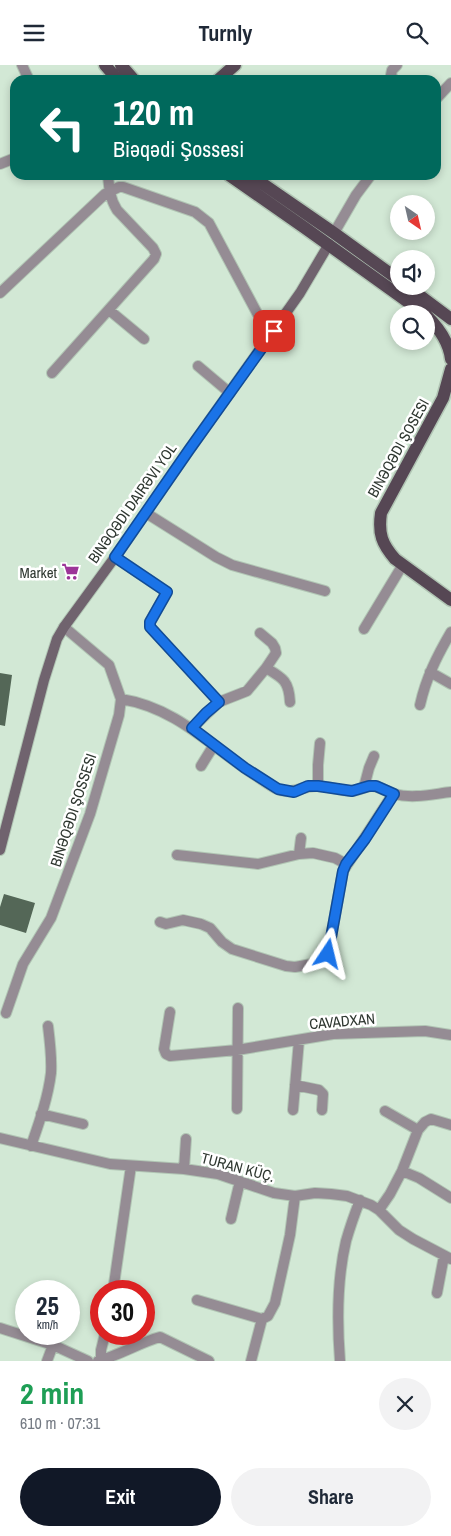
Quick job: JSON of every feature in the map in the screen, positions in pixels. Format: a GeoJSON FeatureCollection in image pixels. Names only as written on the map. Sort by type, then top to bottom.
{"type":"FeatureCollection","features":[{"type":"Feature","properties":{"kind":"main road"},"geometry":{"type":"LineString","coordinates":[[105,65],[114,75]]}},
{"type":"Feature","properties":{"kind":"main road"},"geometry":{"type":"LineString","coordinates":[[121,65],[130,75]]}},
{"type":"Feature","properties":{"kind":"main road"},"geometry":{"type":"LineString","coordinates":[[224,75],[235,65]]}},
{"type":"Feature","properties":{"kind":"main road"},"geometry":{"type":"LineString","coordinates":[[237,180],[390,274]]}},
{"type":"Feature","properties":{"kind":"main road"},"geometry":{"type":"LineString","coordinates":[[256,180],[415,305]]}},
{"type":"Feature","properties":{"kind":"main road","name":"BINƏQƏDI DAIRƏVI YOL"},"geometry":{"type":"LineString","coordinates":[[0,850],[44,680],[57,639],[274,331],[315,270],[332,239]]}},
{"type":"Feature","properties":{"kind":"main road"},"geometry":{"type":"LineString","coordinates":[[419,295],[451,319]]}},
{"type":"Feature","properties":{"kind":"main road"},"geometry":{"type":"LineString","coordinates":[[435,324],[446,341],[451,359]]}},
{"type":"Feature","properties":{"kind":"main road","name":"BINƏQƏDI ŞOSESI"},"geometry":{"type":"LineString","coordinates":[[451,369],[443,398],[381,513],[378,527],[388,550],[402,566],[451,600]]}},
{"type":"Feature","properties":{"kind":"main road"},"geometry":{"type":"LineString","coordinates":[[443,398],[451,383]]}},
{"type":"Feature","properties":{"kind":"street"},"geometry":{"type":"LineString","coordinates":[[441,94],[451,83]]}},
{"type":"Feature","properties":{"kind":"street"},"geometry":{"type":"LineString","coordinates":[[52,373],[109,311],[154,259],[156,254],[154,248],[112,203],[108,180]]}},
{"type":"Feature","properties":{"kind":"street"},"geometry":{"type":"LineString","coordinates":[[332,239],[356,195],[367,180]]}},
{"type":"Feature","properties":{"kind":"street"},"geometry":{"type":"LineString","coordinates":[[0,293],[109,191],[123,187],[195,212],[209,223],[257,313],[274,331]]}},
{"type":"Feature","properties":{"kind":"street"},"geometry":{"type":"LineString","coordinates":[[109,311],[144,339]]}},
{"type":"Feature","properties":{"kind":"street"},"geometry":{"type":"LineString","coordinates":[[198,365],[230,393]]}},
{"type":"Feature","properties":{"kind":"street"},"geometry":{"type":"LineString","coordinates":[[146,513],[232,565],[325,591]]}},
{"type":"Feature","properties":{"kind":"street"},"geometry":{"type":"LineString","coordinates":[[115,557],[167,592],[150,622],[150,627],[219,702]]}},
{"type":"Feature","properties":{"kind":"street"},"geometry":{"type":"LineString","coordinates":[[364,629],[402,566]]}},
{"type":"Feature","properties":{"kind":"street"},"geometry":{"type":"LineString","coordinates":[[64,627],[109,665],[121,699],[142,704],[192,728],[245,768],[278,789],[294,792],[308,786],[318,786],[352,791],[376,786],[394,794],[420,796],[451,792]]}},
{"type":"Feature","properties":{"kind":"street"},"geometry":{"type":"LineString","coordinates":[[420,705],[425,683],[437,655],[451,632]]}},
{"type":"Feature","properties":{"kind":"street"},"geometry":{"type":"LineString","coordinates":[[192,728],[219,702],[247,691],[266,668],[276,653],[272,643],[260,633]]}},
{"type":"Feature","properties":{"kind":"street"},"geometry":{"type":"LineString","coordinates":[[266,668],[285,681],[289,688],[290,702]]}},
{"type":"Feature","properties":{"kind":"street"},"geometry":{"type":"LineString","coordinates":[[430,672],[451,685]]}},
{"type":"Feature","properties":{"kind":"street","name":"BINƏQƏDI ŞOSSESI"},"geometry":{"type":"LineString","coordinates":[[6,1013],[23,964],[51,919],[86,823],[116,724],[121,699]]}},
{"type":"Feature","properties":{"kind":"street"},"geometry":{"type":"LineString","coordinates":[[318,786],[320,743]]}},
{"type":"Feature","properties":{"kind":"street"},"geometry":{"type":"LineString","coordinates":[[201,766],[214,745]]}},
{"type":"Feature","properties":{"kind":"street"},"geometry":{"type":"LineString","coordinates":[[364,787],[374,757]]}},
{"type":"Feature","properties":{"kind":"street"},"geometry":{"type":"LineString","coordinates":[[160,922],[166,924],[183,920],[201,923],[210,927],[232,949],[286,966],[295,967],[319,964],[328,954],[343,871],[346,864],[365,839],[394,794]]}},
{"type":"Feature","properties":{"kind":"street"},"geometry":{"type":"LineString","coordinates":[[299,854],[301,838]]}},
{"type":"Feature","properties":{"kind":"street"},"geometry":{"type":"LineString","coordinates":[[177,855],[258,864],[299,854],[324,855],[335,857],[346,864]]}},
{"type":"Feature","properties":{"kind":"street"},"geometry":{"type":"LineString","coordinates":[[237,1109],[238,1008]]}},
{"type":"Feature","properties":{"kind":"street","name":"CAVADXAN"},"geometry":{"type":"LineString","coordinates":[[170,1012],[164,1049],[166,1054],[170,1056],[237,1050],[333,1034],[425,1031],[451,1035]]}},
{"type":"Feature","properties":{"kind":"street"},"geometry":{"type":"LineString","coordinates":[[31,1146],[48,1089],[51,1072],[48,1026]]}},
{"type":"Feature","properties":{"kind":"street"},"geometry":{"type":"LineString","coordinates":[[293,1109],[299,1040]]}},
{"type":"Feature","properties":{"kind":"street"},"geometry":{"type":"LineString","coordinates":[[295,1085],[319,1090],[323,1094],[322,1110]]}},
{"type":"Feature","properties":{"kind":"street"},"geometry":{"type":"LineString","coordinates":[[385,1111],[418,1129]]}},
{"type":"Feature","properties":{"kind":"street"},"geometry":{"type":"LineString","coordinates":[[41,1113],[83,1124]]}},
{"type":"Feature","properties":{"kind":"street"},"geometry":{"type":"LineString","coordinates":[[379,1211],[402,1171],[418,1129],[431,1119],[451,1125]]}},
{"type":"Feature","properties":{"kind":"street","name":"TURAN KÜÇ."},"geometry":{"type":"LineString","coordinates":[[0,1138],[93,1161],[218,1174],[274,1193],[295,1196],[330,1193],[360,1200],[379,1211],[399,1230],[448,1257]]}},
{"type":"Feature","properties":{"kind":"street"},"geometry":{"type":"LineString","coordinates":[[184,1169],[186,1139]]}},
{"type":"Feature","properties":{"kind":"street"},"geometry":{"type":"LineString","coordinates":[[115,1280],[131,1166]]}},
{"type":"Feature","properties":{"kind":"street"},"geometry":{"type":"LineString","coordinates":[[402,1171],[419,1178],[451,1198]]}},
{"type":"Feature","properties":{"kind":"street"},"geometry":{"type":"LineString","coordinates":[[231,1219],[240,1181]]}},
{"type":"Feature","properties":{"kind":"street"},"geometry":{"type":"LineString","coordinates":[[197,1300],[262,1319],[268,1316],[275,1303],[290,1235],[295,1196]]}},
{"type":"Feature","properties":{"kind":"street"},"geometry":{"type":"LineString","coordinates":[[340,1361],[338,1326],[340,1283],[346,1242],[360,1200]]}},
{"type":"Feature","properties":{"kind":"street"},"geometry":{"type":"LineString","coordinates":[[437,1293],[448,1257]]}},
{"type":"Feature","properties":{"kind":"street"},"geometry":{"type":"LineString","coordinates":[[250,1361],[262,1319]]}},
{"type":"Feature","properties":{"kind":"street"},"geometry":{"type":"LineString","coordinates":[[0,1328],[15,1333]]}},
{"type":"Feature","properties":{"kind":"street"},"geometry":{"type":"LineString","coordinates":[[102,1345],[100,1361],[160,1337],[209,1361]]}},
{"type":"Feature","properties":{"kind":"street"},"geometry":{"type":"LineString","coordinates":[[47,1361],[52,1345],[88,1361]]}},
{"type":"Feature","properties":{"kind":"building"},"geometry":{"type":"Polygon","coordinates":[[[0,673],[12,675],[5,726],[0,725],[0,673]]]}},
{"type":"Feature","properties":{"kind":"building"},"geometry":{"type":"Polygon","coordinates":[[[4,894],[35,903],[26,933],[0,925],[0,907],[4,894]]]}},
{"type":"Feature","properties":{"kind":"place","name":"Market"},"geometry":{"type":"Point","coordinates":[71,572]}},
{"type":"Feature","properties":{"kind":"route"},"geometry":{"type":"LineString","coordinates":[[274,331],[115,557],[167,592],[150,622],[150,627],[219,702],[192,728],[245,768],[285,792],[294,792],[308,786],[352,791],[376,786],[394,794],[343,871],[328,954]]}}]}
